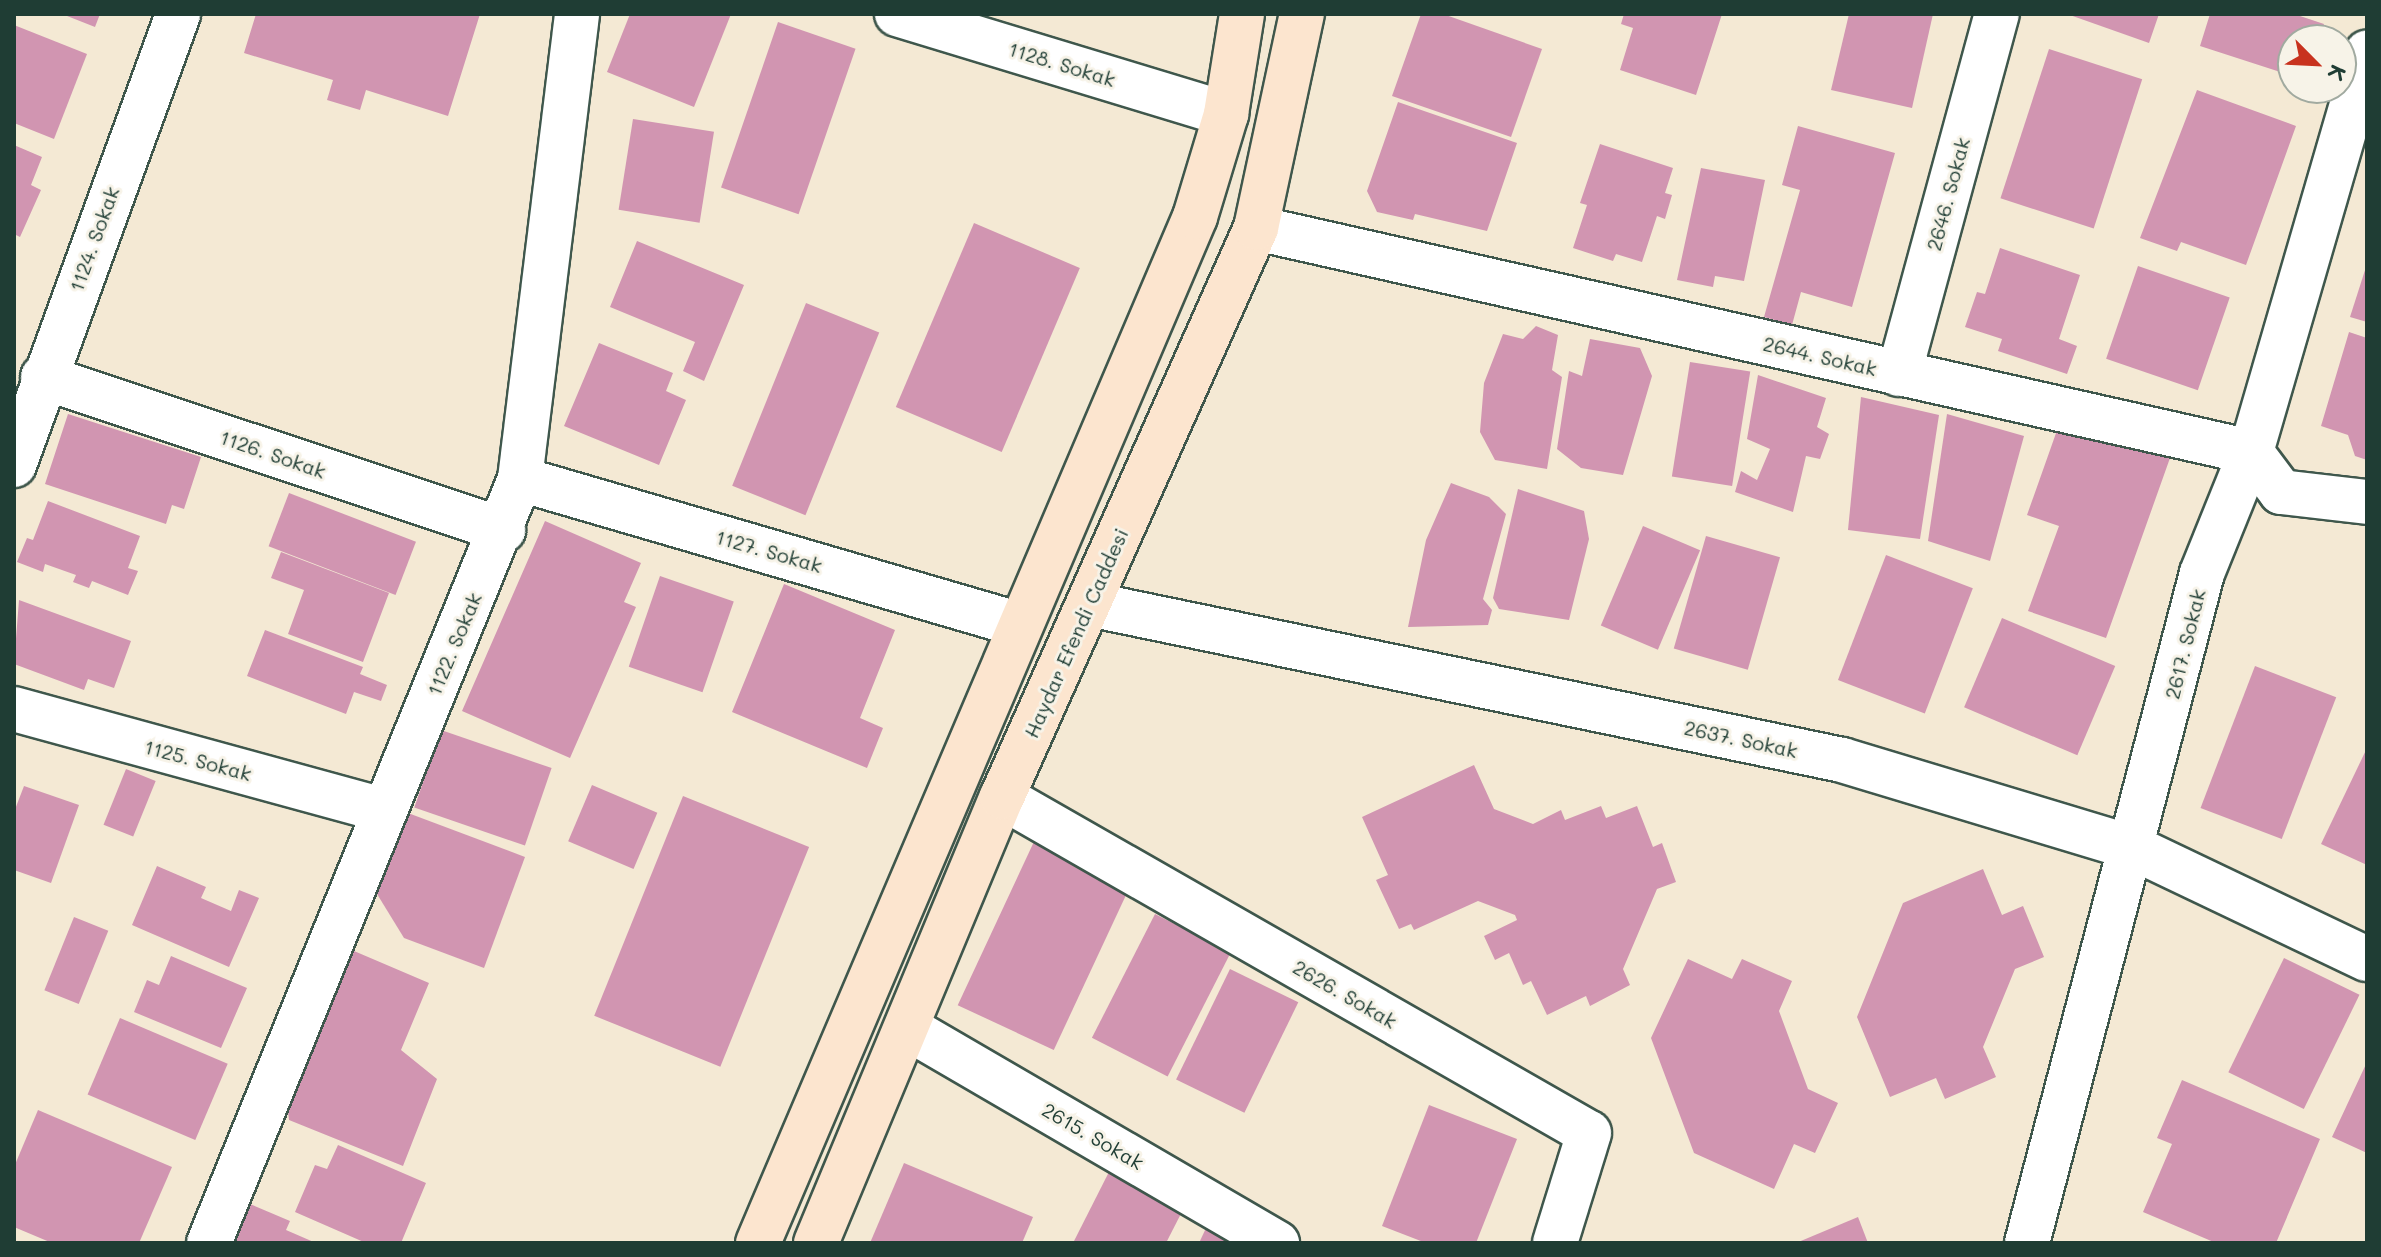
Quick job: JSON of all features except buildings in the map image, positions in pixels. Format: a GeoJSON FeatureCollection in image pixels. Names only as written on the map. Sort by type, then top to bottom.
{"type":"FeatureCollection","features":[{"type":"Feature","properties":{"kind":"main road"},"geometry":{"type":"LineString","coordinates":[[758,1243],[1017,624],[1195,217],[1226,114],[1242,14]]}},
{"type":"Feature","properties":{"kind":"main road","name":"Haydar Efendi Caddesi"},"geometry":{"type":"LineString","coordinates":[[816,1243],[909,1029],[1002,797],[1256,228],[1302,14]]}},
{"type":"Feature","properties":{"kind":"street","name":"1124. Sokak"},"geometry":{"type":"LineString","coordinates":[[14,465],[43,377],[178,14]]}},
{"type":"Feature","properties":{"kind":"street","name":"1122. Sokak"},"geometry":{"type":"LineString","coordinates":[[209,1243],[382,810],[503,530],[520,479],[577,14]]}},
{"type":"Feature","properties":{"kind":"street","name":"1128. Sokak"},"geometry":{"type":"LineString","coordinates":[[897,14],[1226,114]]}},
{"type":"Feature","properties":{"kind":"street","name":"2646. Sokak"},"geometry":{"type":"LineString","coordinates":[[1899,374],[1997,14]]}},
{"type":"Feature","properties":{"kind":"street","name":"2617. Sokak"},"geometry":{"type":"LineString","coordinates":[[2038,1239],[2202,573],[2251,452],[2367,53]]}},
{"type":"Feature","properties":{"kind":"street","name":"2644. Sokak"},"geometry":{"type":"LineString","coordinates":[[1256,228],[2251,452]]}},
{"type":"Feature","properties":{"kind":"street","name":"1126. Sokak"},"geometry":{"type":"LineString","coordinates":[[43,377],[503,530]]}},
{"type":"Feature","properties":{"kind":"street"},"geometry":{"type":"LineString","coordinates":[[2251,452],[2281,492],[2367,502]]}},
{"type":"Feature","properties":{"kind":"street","name":"1127. Sokak"},"geometry":{"type":"LineString","coordinates":[[520,479],[1017,624]]}},
{"type":"Feature","properties":{"kind":"street","name":"2637. Sokak"},"geometry":{"type":"LineString","coordinates":[[1089,604],[1842,760],[2134,848],[2367,959]]}},
{"type":"Feature","properties":{"kind":"street","name":"1125. Sokak"},"geometry":{"type":"LineString","coordinates":[[14,709],[382,810]]}},
{"type":"Feature","properties":{"kind":"street","name":"2626. Sokak"},"geometry":{"type":"LineString","coordinates":[[1002,797],[1589,1133],[1555,1243]]}},
{"type":"Feature","properties":{"kind":"street","name":"2615. Sokak"},"geometry":{"type":"LineString","coordinates":[[909,1029],[1277,1243]]}}]}
